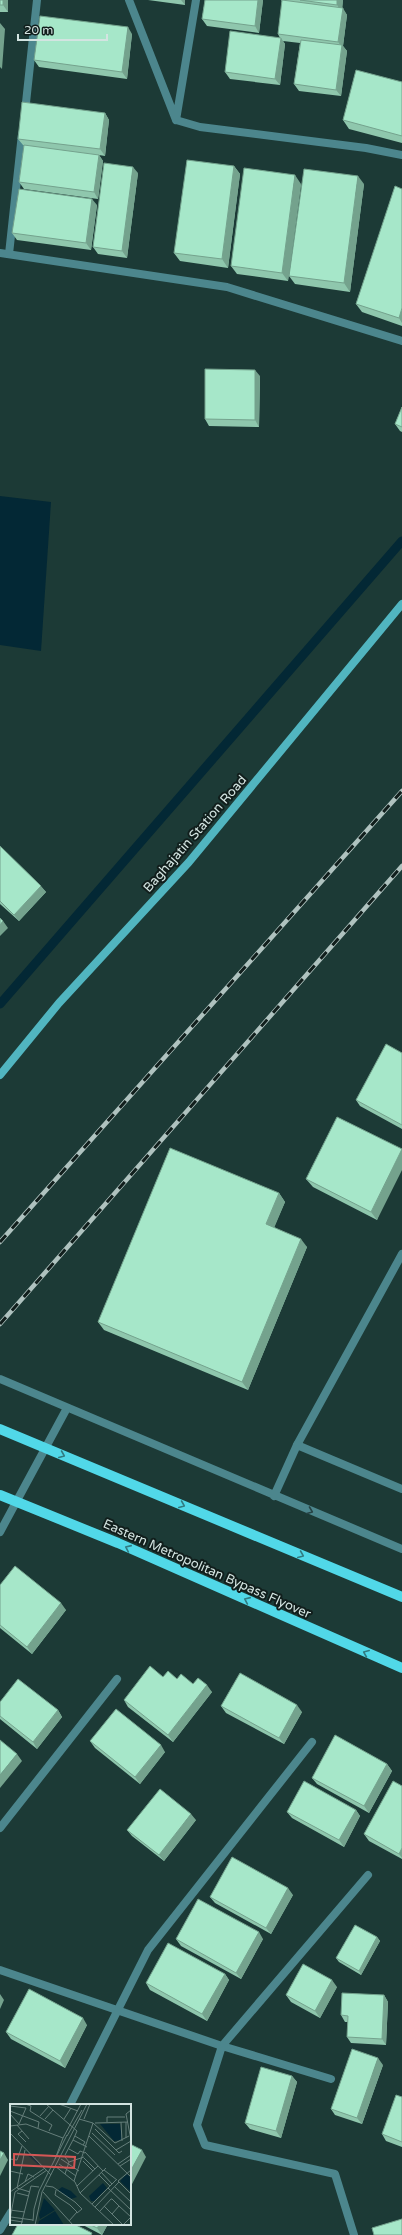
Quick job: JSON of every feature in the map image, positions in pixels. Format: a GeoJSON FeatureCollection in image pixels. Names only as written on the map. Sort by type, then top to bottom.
{"type":"FeatureCollection","features":[{"type":"Feature","properties":{"kind":"main road"},"geometry":{"type":"LineString","coordinates":[[0,1429],[402,1597]]}},
{"type":"Feature","properties":{"kind":"main road","name":"Eastern Metropolitan Bypass Flyover"},"geometry":{"type":"LineString","coordinates":[[0,1495],[118,1543],[402,1668]]}},
{"type":"Feature","properties":{"kind":"street"},"geometry":{"type":"LineString","coordinates":[[9,254],[37,0]]}},
{"type":"Feature","properties":{"kind":"street"},"geometry":{"type":"LineString","coordinates":[[129,0],[176,120]]}},
{"type":"Feature","properties":{"kind":"street"},"geometry":{"type":"LineString","coordinates":[[176,120],[196,0]]}},
{"type":"Feature","properties":{"kind":"street"},"geometry":{"type":"LineString","coordinates":[[176,120],[200,127],[366,148],[402,155]]}},
{"type":"Feature","properties":{"kind":"street"},"geometry":{"type":"LineString","coordinates":[[0,253],[227,286],[402,342]]}},
{"type":"Feature","properties":{"kind":"street","name":"Baghajatin Station Road"},"geometry":{"type":"LineString","coordinates":[[0,1075],[59,1003],[189,862],[402,604]]}},
{"type":"Feature","properties":{"kind":"street"},"geometry":{"type":"LineString","coordinates":[[274,1496],[297,1444],[402,1254]]}},
{"type":"Feature","properties":{"kind":"street"},"geometry":{"type":"LineString","coordinates":[[0,1379],[402,1549]]}},
{"type":"Feature","properties":{"kind":"street"},"geometry":{"type":"LineString","coordinates":[[0,1532],[67,1408]]}},
{"type":"Feature","properties":{"kind":"street"},"geometry":{"type":"LineString","coordinates":[[297,1444],[402,1489]]}},
{"type":"Feature","properties":{"kind":"street"},"geometry":{"type":"LineString","coordinates":[[0,1828],[117,1679]]}},
{"type":"Feature","properties":{"kind":"street"},"geometry":{"type":"LineString","coordinates":[[71,2104],[148,1950],[312,1742]]}},
{"type":"Feature","properties":{"kind":"street"},"geometry":{"type":"LineString","coordinates":[[354,2235],[336,2174],[205,2145],[197,2125],[222,2046],[368,1875]]}},
{"type":"Feature","properties":{"kind":"street"},"geometry":{"type":"LineString","coordinates":[[0,1970],[222,2046],[331,2079]]}},
{"type":"Feature","properties":{"kind":"street"},"geometry":{"type":"LineString","coordinates":[[0,2230],[10,2214]]}},
{"type":"Feature","properties":{"kind":"water"},"geometry":{"type":"Polygon","coordinates":[[[0,496],[51,502],[41,651],[0,645],[0,496]]]}},
{"type":"Feature","properties":{"kind":"building"},"geometry":{"type":"Polygon","coordinates":[[[0,0],[3,0],[3,5],[0,5],[0,0]]]}},
{"type":"Feature","properties":{"kind":"building"},"geometry":{"type":"Polygon","coordinates":[[[205,0],[258,0],[255,26],[202,19],[205,0]]]}},
{"type":"Feature","properties":{"kind":"building"},"geometry":{"type":"Polygon","coordinates":[[[282,0],[343,8],[338,42],[278,34],[282,0]]]}},
{"type":"Feature","properties":{"kind":"building"},"geometry":{"type":"Polygon","coordinates":[[[300,0],[337,0],[337,5],[300,0]]]}},
{"type":"Feature","properties":{"kind":"building"},"geometry":{"type":"Polygon","coordinates":[[[40,16],[128,27],[122,72],[34,60],[40,16]]]}},
{"type":"Feature","properties":{"kind":"building"},"geometry":{"type":"Polygon","coordinates":[[[230,31],[281,38],[275,79],[225,72],[230,31]]]}},
{"type":"Feature","properties":{"kind":"building"},"geometry":{"type":"Polygon","coordinates":[[[301,40],[342,45],[336,90],[294,84],[301,40]]]}},
{"type":"Feature","properties":{"kind":"building"},"geometry":{"type":"Polygon","coordinates":[[[356,70],[402,82],[402,136],[343,120],[356,70]]]}},
{"type":"Feature","properties":{"kind":"building"},"geometry":{"type":"Polygon","coordinates":[[[22,102],[105,113],[100,149],[18,139],[22,102]]]}},
{"type":"Feature","properties":{"kind":"building"},"geometry":{"type":"Polygon","coordinates":[[[24,145],[99,155],[94,192],[19,182],[24,145]]]}},
{"type":"Feature","properties":{"kind":"building"},"geometry":{"type":"Polygon","coordinates":[[[187,160],[234,166],[222,259],[174,253],[187,160]]]}},
{"type":"Feature","properties":{"kind":"building"},"geometry":{"type":"Polygon","coordinates":[[[104,163],[133,167],[122,251],[93,247],[104,163]]]}},
{"type":"Feature","properties":{"kind":"building"},"geometry":{"type":"Polygon","coordinates":[[[244,168],[295,175],[282,273],[231,266],[244,168]]]}},
{"type":"Feature","properties":{"kind":"building"},"geometry":{"type":"Polygon","coordinates":[[[304,169],[358,176],[344,283],[289,276],[304,169]]]}},
{"type":"Feature","properties":{"kind":"building"},"geometry":{"type":"Polygon","coordinates":[[[395,186],[402,189],[402,308],[399,318],[356,304],[395,186]]]}},
{"type":"Feature","properties":{"kind":"building"},"geometry":{"type":"Polygon","coordinates":[[[19,189],[92,199],[86,243],[12,233],[19,189]]]}},
{"type":"Feature","properties":{"kind":"building"},"geometry":{"type":"Polygon","coordinates":[[[205,369],[255,370],[255,420],[205,419],[205,369]]]}},
{"type":"Feature","properties":{"kind":"building"},"geometry":{"type":"Polygon","coordinates":[[[402,407],[402,427],[395,424],[402,407]]]}},
{"type":"Feature","properties":{"kind":"building"},"geometry":{"type":"Polygon","coordinates":[[[0,846],[41,886],[14,915],[0,901],[0,846]]]}},
{"type":"Feature","properties":{"kind":"building"},"geometry":{"type":"Polygon","coordinates":[[[0,918],[3,921],[0,925],[0,918]]]}},
{"type":"Feature","properties":{"kind":"building"},"geometry":{"type":"Polygon","coordinates":[[[386,1044],[402,1053],[402,1125],[356,1100],[386,1044]]]}},
{"type":"Feature","properties":{"kind":"building"},"geometry":{"type":"Polygon","coordinates":[[[337,1117],[402,1149],[371,1212],[306,1179],[337,1117]]]}},
{"type":"Feature","properties":{"kind":"building"},"geometry":{"type":"Polygon","coordinates":[[[170,1148],[279,1193],[266,1224],[301,1239],[242,1382],[98,1322],[170,1148]]]}},
{"type":"Feature","properties":{"kind":"building"},"geometry":{"type":"Polygon","coordinates":[[[15,1566],[61,1603],[27,1647],[0,1625],[0,1585],[15,1566]]]}},
{"type":"Feature","properties":{"kind":"building"},"geometry":{"type":"Polygon","coordinates":[[[150,1666],[163,1677],[168,1671],[177,1679],[181,1674],[193,1684],[198,1678],[207,1685],[168,1735],[124,1700],[150,1666]]]}},
{"type":"Feature","properties":{"kind":"building"},"geometry":{"type":"Polygon","coordinates":[[[240,1673],[297,1705],[279,1738],[221,1706],[240,1673]]]}},
{"type":"Feature","properties":{"kind":"building"},"geometry":{"type":"Polygon","coordinates":[[[18,1679],[58,1710],[33,1742],[0,1716],[0,1702],[18,1679]]]}},
{"type":"Feature","properties":{"kind":"building"},"geometry":{"type":"Polygon","coordinates":[[[116,1709],[161,1745],[135,1777],[90,1741],[116,1709]]]}},
{"type":"Feature","properties":{"kind":"building"},"geometry":{"type":"Polygon","coordinates":[[[335,1735],[387,1764],[364,1806],[312,1778],[335,1735]]]}},
{"type":"Feature","properties":{"kind":"building"},"geometry":{"type":"Polygon","coordinates":[[[0,1740],[17,1754],[0,1775],[0,1740]]]}},
{"type":"Feature","properties":{"kind":"building"},"geometry":{"type":"Polygon","coordinates":[[[304,1781],[356,1810],[339,1840],[287,1812],[304,1781]]]}},
{"type":"Feature","properties":{"kind":"building"},"geometry":{"type":"Polygon","coordinates":[[[393,1781],[402,1786],[402,1848],[399,1854],[364,1834],[393,1781]]]}},
{"type":"Feature","properties":{"kind":"building"},"geometry":{"type":"Polygon","coordinates":[[[160,1789],[191,1814],[159,1855],[127,1830],[160,1789]]]}},
{"type":"Feature","properties":{"kind":"building"},"geometry":{"type":"Polygon","coordinates":[[[232,1857],[288,1888],[266,1928],[210,1897],[232,1857]]]}},
{"type":"Feature","properties":{"kind":"building"},"geometry":{"type":"Polygon","coordinates":[[[198,1899],[259,1932],[236,1973],[176,1939],[198,1899]]]}},
{"type":"Feature","properties":{"kind":"building"},"geometry":{"type":"Polygon","coordinates":[[[355,1925],[377,1937],[359,1971],[336,1958],[355,1925]]]}},
{"type":"Feature","properties":{"kind":"building"},"geometry":{"type":"Polygon","coordinates":[[[168,1943],[225,1974],[202,2014],[146,1983],[168,1943]]]}},
{"type":"Feature","properties":{"kind":"building"},"geometry":{"type":"Polygon","coordinates":[[[303,1964],[332,1980],[315,2011],[286,1995],[303,1964]]]}},
{"type":"Feature","properties":{"kind":"building"},"geometry":{"type":"Polygon","coordinates":[[[29,1989],[83,2018],[60,2061],[6,2032],[29,1989]]]}},
{"type":"Feature","properties":{"kind":"building"},"geometry":{"type":"Polygon","coordinates":[[[342,1993],[384,1995],[382,2039],[347,2037],[348,2016],[341,2015],[342,1993]]]}},
{"type":"Feature","properties":{"kind":"building"},"geometry":{"type":"Polygon","coordinates":[[[352,2049],[378,2058],[357,2118],[331,2109],[352,2049]]]}},
{"type":"Feature","properties":{"kind":"building"},"geometry":{"type":"Polygon","coordinates":[[[261,2067],[292,2076],[276,2131],[245,2123],[261,2067]]]}},
{"type":"Feature","properties":{"kind":"building"},"geometry":{"type":"Polygon","coordinates":[[[396,2095],[402,2097],[402,2142],[382,2134],[396,2095]]]}},
{"type":"Feature","properties":{"kind":"building"},"geometry":{"type":"Polygon","coordinates":[[[131,2144],[142,2150],[131,2170],[131,2144]]]}},
{"type":"Feature","properties":{"kind":"building"},"geometry":{"type":"Polygon","coordinates":[[[0,2151],[4,2153],[0,2160],[0,2151]]]}},
{"type":"Feature","properties":{"kind":"building"},"geometry":{"type":"Polygon","coordinates":[[[402,2219],[402,2235],[374,2235],[372,2228],[402,2219]]]}},
{"type":"Feature","properties":{"kind":"building"},"geometry":{"type":"Polygon","coordinates":[[[17,2225],[76,2225],[92,2233],[91,2235],[12,2235],[17,2225]]]}},
{"type":"Feature","properties":{"kind":"building"},"geometry":{"type":"Polygon","coordinates":[[[91,2225],[99,2225],[97,2228],[91,2225]]]}},
{"type":"Feature","properties":{"kind":"waterway"},"geometry":{"type":"LineString","coordinates":[[0,1004],[402,541]]}},
{"type":"Feature","properties":{"kind":"railway"},"geometry":{"type":"LineString","coordinates":[[0,1242],[402,791]]}},
{"type":"Feature","properties":{"kind":"railway"},"geometry":{"type":"LineString","coordinates":[[0,1324],[402,866]]}}]}
